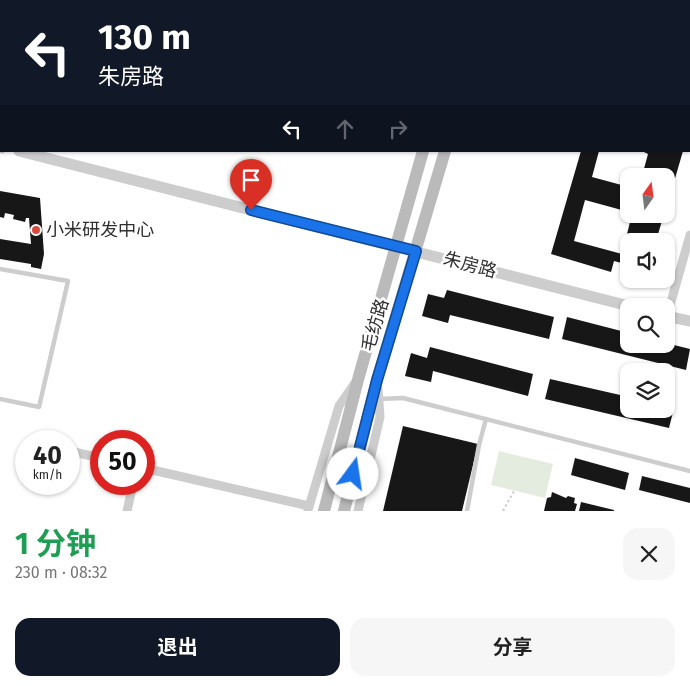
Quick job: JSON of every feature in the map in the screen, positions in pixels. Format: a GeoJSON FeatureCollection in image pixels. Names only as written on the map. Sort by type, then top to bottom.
{"type":"FeatureCollection","features":[{"type":"Feature","properties":{"kind":"main road"},"geometry":{"type":"LineString","coordinates":[[324,511],[359,376],[423,152]]}},
{"type":"Feature","properties":{"kind":"main road","name":"毛纺路"},"geometry":{"type":"LineString","coordinates":[[344,511],[377,380],[445,152]]}},
{"type":"Feature","properties":{"kind":"street","name":"朱房路"},"geometry":{"type":"LineString","coordinates":[[23,152],[620,304]]}},
{"type":"Feature","properties":{"kind":"street"},"geometry":{"type":"LineString","coordinates":[[672,298],[690,235]]}},
{"type":"Feature","properties":{"kind":"street"},"geometry":{"type":"LineString","coordinates":[[675,318],[690,321]]}},
{"type":"Feature","properties":{"kind":"street"},"geometry":{"type":"LineString","coordinates":[[155,471],[309,508],[339,406],[359,376]]}},
{"type":"Feature","properties":{"kind":"street"},"geometry":{"type":"LineString","coordinates":[[358,511],[380,417],[377,380]]}},
{"type":"Feature","properties":{"kind":"street"},"geometry":{"type":"LineString","coordinates":[[127,511],[131,495]]}},
{"type":"Feature","properties":{"kind":"lane"},"geometry":{"type":"LineString","coordinates":[[0,269],[68,281],[39,407],[0,399]]}},
{"type":"Feature","properties":{"kind":"lane"},"geometry":{"type":"LineString","coordinates":[[379,399],[403,398],[690,471]]}},
{"type":"Feature","properties":{"kind":"lane"},"geometry":{"type":"LineString","coordinates":[[467,511],[479,445],[486,419]]}},
{"type":"Feature","properties":{"kind":"path"},"geometry":{"type":"LineString","coordinates":[[503,511],[514,491]]}},
{"type":"Feature","properties":{"kind":"shaded area"},"geometry":{"type":"Polygon","coordinates":[[[499,451],[553,464],[545,498],[491,485],[499,451]]]}},
{"type":"Feature","properties":{"kind":"building"},"geometry":{"type":"Polygon","coordinates":[[[581,152],[599,152],[592,177],[620,185],[620,210],[585,200],[574,241],[620,253],[620,263],[614,261],[611,272],[551,254],[581,152]]]}},
{"type":"Feature","properties":{"kind":"building"},"geometry":{"type":"Polygon","coordinates":[[[644,152],[683,152],[675,179],[675,168],[644,168],[648,154],[644,152]]]}},
{"type":"Feature","properties":{"kind":"building","name":"小米研发中心"},"geometry":{"type":"Polygon","coordinates":[[[0,191],[40,198],[44,254],[41,269],[31,267],[31,264],[0,259],[0,239],[31,244],[29,218],[26,218],[25,222],[13,219],[14,215],[5,213],[4,218],[0,217],[0,191]]]}},
{"type":"Feature","properties":{"kind":"building"},"geometry":{"type":"Polygon","coordinates":[[[630,223],[661,223],[658,233],[627,233],[630,223]]]}},
{"type":"Feature","properties":{"kind":"building"},"geometry":{"type":"Polygon","coordinates":[[[447,290],[554,317],[549,339],[450,315],[448,323],[422,316],[428,294],[444,298],[447,290]]]}},
{"type":"Feature","properties":{"kind":"building"},"geometry":{"type":"Polygon","coordinates":[[[567,317],[620,331],[620,353],[675,353],[675,345],[690,349],[686,370],[675,367],[675,363],[658,363],[562,339],[567,317]]]}},
{"type":"Feature","properties":{"kind":"building"},"geometry":{"type":"Polygon","coordinates":[[[430,347],[533,374],[528,396],[433,371],[431,382],[405,376],[411,353],[427,358],[430,347]]]}},
{"type":"Feature","properties":{"kind":"building"},"geometry":{"type":"Polygon","coordinates":[[[550,379],[620,395],[620,417],[545,399],[550,379]]]}},
{"type":"Feature","properties":{"kind":"building"},"geometry":{"type":"Polygon","coordinates":[[[626,418],[672,418],[669,428],[626,418]]]}},
{"type":"Feature","properties":{"kind":"building"},"geometry":{"type":"Polygon","coordinates":[[[403,426],[478,444],[462,511],[383,511],[403,426]]]}},
{"type":"Feature","properties":{"kind":"building"},"geometry":{"type":"Polygon","coordinates":[[[575,458],[629,473],[625,490],[571,475],[575,458]]]}},
{"type":"Feature","properties":{"kind":"building"},"geometry":{"type":"Polygon","coordinates":[[[642,476],[690,488],[690,503],[639,490],[642,476]]]}},
{"type":"Feature","properties":{"kind":"building"},"geometry":{"type":"Polygon","coordinates":[[[552,492],[566,498],[568,496],[575,498],[574,503],[577,504],[575,511],[544,511],[547,498],[551,497],[552,492]]]}},
{"type":"Feature","properties":{"kind":"building"},"geometry":{"type":"Polygon","coordinates":[[[581,502],[614,510],[614,511],[579,511],[581,502]]]}},
{"type":"Feature","properties":{"kind":"place","name":"小米研发中心"},"geometry":{"type":"Point","coordinates":[36,230]}},
{"type":"Feature","properties":{"kind":"route"},"geometry":{"type":"LineString","coordinates":[[251,210],[416,251],[377,380],[353,474]]}}]}
